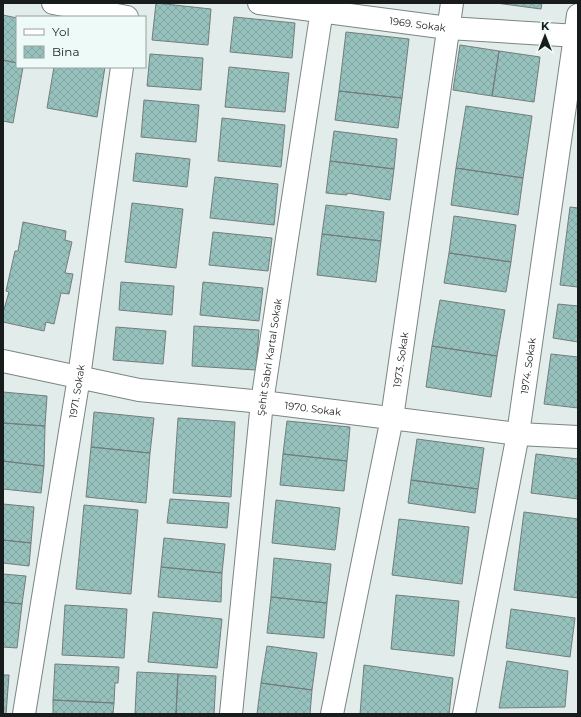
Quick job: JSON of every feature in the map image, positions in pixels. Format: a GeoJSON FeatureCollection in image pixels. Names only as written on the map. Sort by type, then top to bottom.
{"type":"FeatureCollection","features":[{"type":"Feature","properties":{"kind":"street"},"geometry":{"type":"LineString","coordinates":[[53,3],[123,16]]}},
{"type":"Feature","properties":{"kind":"street"},"geometry":{"type":"LineString","coordinates":[[128,16],[132,3]]}},
{"type":"Feature","properties":{"kind":"street","name":"1969. Sokak"},"geometry":{"type":"LineString","coordinates":[[259,3],[322,8],[448,28],[577,29]]}},
{"type":"Feature","properties":{"kind":"street","name":"1973. Sokak"},"geometry":{"type":"LineString","coordinates":[[332,714],[392,418],[452,3]]}},
{"type":"Feature","properties":{"kind":"street","name":"Şehit Sabri Kartal Sokak"},"geometry":{"type":"LineString","coordinates":[[230,714],[262,402],[322,8]]}},
{"type":"Feature","properties":{"kind":"street","name":"1974. Sokak"},"geometry":{"type":"LineString","coordinates":[[464,714],[518,434],[577,29]]}},
{"type":"Feature","properties":{"kind":"street","name":"1971. Sokak"},"geometry":{"type":"LineString","coordinates":[[24,714],[79,377],[122,68]]}},
{"type":"Feature","properties":{"kind":"street","name":"1970. Sokak"},"geometry":{"type":"LineString","coordinates":[[3,361],[139,390],[262,402],[518,434],[578,437]]}},
{"type":"Feature","properties":{"kind":"building"},"geometry":{"type":"Polygon","coordinates":[[[156,3],[211,9],[208,45],[152,40],[156,3]]]}},
{"type":"Feature","properties":{"kind":"building"},"geometry":{"type":"Polygon","coordinates":[[[496,3],[542,3],[541,9],[496,3]]]}},
{"type":"Feature","properties":{"kind":"building"},"geometry":{"type":"Polygon","coordinates":[[[3,15],[16,18],[16,63],[3,60],[3,15]]]}},
{"type":"Feature","properties":{"kind":"building"},"geometry":{"type":"Polygon","coordinates":[[[234,17],[295,23],[292,58],[230,52],[234,17]]]}},
{"type":"Feature","properties":{"kind":"building"},"geometry":{"type":"Polygon","coordinates":[[[346,32],[409,39],[402,98],[339,91],[346,32]]]}},
{"type":"Feature","properties":{"kind":"building"},"geometry":{"type":"Polygon","coordinates":[[[460,45],[499,51],[492,96],[453,90],[460,45]]]}},
{"type":"Feature","properties":{"kind":"building"},"geometry":{"type":"Polygon","coordinates":[[[499,51],[540,57],[534,102],[492,96],[499,51]]]}},
{"type":"Feature","properties":{"kind":"building"},"geometry":{"type":"Polygon","coordinates":[[[150,54],[203,58],[201,90],[147,86],[150,54]]]}},
{"type":"Feature","properties":{"kind":"building"},"geometry":{"type":"Polygon","coordinates":[[[3,60],[16,63],[16,68],[23,68],[13,123],[3,121],[3,60]]]}},
{"type":"Feature","properties":{"kind":"building"},"geometry":{"type":"Polygon","coordinates":[[[229,67],[289,73],[285,112],[225,107],[229,67]]]}},
{"type":"Feature","properties":{"kind":"building"},"geometry":{"type":"Polygon","coordinates":[[[54,68],[105,68],[97,117],[47,108],[54,68]]]}},
{"type":"Feature","properties":{"kind":"building"},"geometry":{"type":"Polygon","coordinates":[[[339,91],[402,98],[398,128],[335,120],[339,91]]]}},
{"type":"Feature","properties":{"kind":"building"},"geometry":{"type":"Polygon","coordinates":[[[144,100],[199,105],[196,142],[141,137],[144,100]]]}},
{"type":"Feature","properties":{"kind":"building"},"geometry":{"type":"Polygon","coordinates":[[[466,106],[532,116],[523,178],[456,168],[466,106]]]}},
{"type":"Feature","properties":{"kind":"building"},"geometry":{"type":"Polygon","coordinates":[[[222,118],[285,125],[281,167],[218,161],[222,118]]]}},
{"type":"Feature","properties":{"kind":"building"},"geometry":{"type":"Polygon","coordinates":[[[334,131],[397,139],[394,169],[330,161],[334,131]]]}},
{"type":"Feature","properties":{"kind":"building"},"geometry":{"type":"Polygon","coordinates":[[[136,153],[190,159],[187,187],[133,181],[136,153]]]}},
{"type":"Feature","properties":{"kind":"building"},"geometry":{"type":"Polygon","coordinates":[[[330,161],[394,169],[390,200],[347,193],[347,195],[326,193],[330,161]]]}},
{"type":"Feature","properties":{"kind":"building"},"geometry":{"type":"Polygon","coordinates":[[[456,168],[523,178],[518,215],[451,205],[456,168]]]}},
{"type":"Feature","properties":{"kind":"building"},"geometry":{"type":"Polygon","coordinates":[[[215,177],[278,184],[274,225],[210,218],[215,177]]]}},
{"type":"Feature","properties":{"kind":"building"},"geometry":{"type":"Polygon","coordinates":[[[132,203],[183,209],[176,268],[125,262],[132,203]]]}},
{"type":"Feature","properties":{"kind":"building"},"geometry":{"type":"Polygon","coordinates":[[[326,205],[384,212],[381,241],[322,234],[326,205]]]}},
{"type":"Feature","properties":{"kind":"building"},"geometry":{"type":"Polygon","coordinates":[[[570,207],[578,208],[578,287],[560,285],[570,207]]]}},
{"type":"Feature","properties":{"kind":"building"},"geometry":{"type":"Polygon","coordinates":[[[454,216],[516,225],[511,262],[449,253],[454,216]]]}},
{"type":"Feature","properties":{"kind":"building"},"geometry":{"type":"Polygon","coordinates":[[[23,222],[66,231],[65,240],[72,242],[65,273],[73,274],[69,294],[61,293],[54,324],[46,322],[44,331],[3,322],[3,313],[9,292],[6,291],[15,251],[18,251],[23,222]]]}},
{"type":"Feature","properties":{"kind":"building"},"geometry":{"type":"Polygon","coordinates":[[[213,232],[272,238],[268,271],[209,265],[213,232]]]}},
{"type":"Feature","properties":{"kind":"building"},"geometry":{"type":"Polygon","coordinates":[[[322,234],[381,241],[376,282],[317,275],[322,234]]]}},
{"type":"Feature","properties":{"kind":"building"},"geometry":{"type":"Polygon","coordinates":[[[449,253],[511,262],[506,292],[444,283],[449,253]]]}},
{"type":"Feature","properties":{"kind":"building"},"geometry":{"type":"Polygon","coordinates":[[[121,282],[174,286],[172,315],[119,310],[121,282]]]}},
{"type":"Feature","properties":{"kind":"building"},"geometry":{"type":"Polygon","coordinates":[[[203,282],[263,288],[259,321],[200,315],[203,282]]]}},
{"type":"Feature","properties":{"kind":"building"},"geometry":{"type":"Polygon","coordinates":[[[440,300],[505,310],[497,356],[432,346],[440,300]]]}},
{"type":"Feature","properties":{"kind":"building"},"geometry":{"type":"Polygon","coordinates":[[[558,304],[578,306],[578,342],[553,338],[558,304]]]}},
{"type":"Feature","properties":{"kind":"building"},"geometry":{"type":"Polygon","coordinates":[[[194,326],[259,330],[256,370],[192,366],[194,326]]]}},
{"type":"Feature","properties":{"kind":"building"},"geometry":{"type":"Polygon","coordinates":[[[116,327],[166,331],[163,364],[113,360],[116,327]]]}},
{"type":"Feature","properties":{"kind":"building"},"geometry":{"type":"Polygon","coordinates":[[[432,346],[497,356],[491,397],[426,387],[432,346]]]}},
{"type":"Feature","properties":{"kind":"building"},"geometry":{"type":"Polygon","coordinates":[[[551,354],[578,357],[578,408],[544,404],[551,354]]]}},
{"type":"Feature","properties":{"kind":"building"},"geometry":{"type":"Polygon","coordinates":[[[3,392],[47,396],[45,426],[3,423],[3,392]]]}},
{"type":"Feature","properties":{"kind":"building"},"geometry":{"type":"Polygon","coordinates":[[[94,412],[154,418],[150,453],[91,447],[94,412]]]}},
{"type":"Feature","properties":{"kind":"building"},"geometry":{"type":"Polygon","coordinates":[[[178,418],[235,422],[231,497],[173,493],[178,418]]]}},
{"type":"Feature","properties":{"kind":"building"},"geometry":{"type":"Polygon","coordinates":[[[287,421],[350,427],[347,461],[283,454],[287,421]]]}},
{"type":"Feature","properties":{"kind":"building"},"geometry":{"type":"Polygon","coordinates":[[[3,423],[45,426],[44,466],[3,461],[3,423]]]}},
{"type":"Feature","properties":{"kind":"building"},"geometry":{"type":"Polygon","coordinates":[[[417,439],[484,448],[478,489],[411,480],[417,439]]]}},
{"type":"Feature","properties":{"kind":"building"},"geometry":{"type":"Polygon","coordinates":[[[91,447],[150,453],[146,503],[86,497],[91,447]]]}},
{"type":"Feature","properties":{"kind":"building"},"geometry":{"type":"Polygon","coordinates":[[[283,454],[347,461],[344,491],[280,485],[283,454]]]}},
{"type":"Feature","properties":{"kind":"building"},"geometry":{"type":"Polygon","coordinates":[[[536,454],[578,459],[578,499],[531,493],[536,454]]]}},
{"type":"Feature","properties":{"kind":"building"},"geometry":{"type":"Polygon","coordinates":[[[3,461],[44,466],[41,493],[3,489],[3,461]]]}},
{"type":"Feature","properties":{"kind":"building"},"geometry":{"type":"Polygon","coordinates":[[[411,480],[478,489],[475,513],[408,503],[411,480]]]}},
{"type":"Feature","properties":{"kind":"building"},"geometry":{"type":"Polygon","coordinates":[[[170,499],[229,503],[227,528],[167,523],[170,499]]]}},
{"type":"Feature","properties":{"kind":"building"},"geometry":{"type":"Polygon","coordinates":[[[276,500],[340,508],[335,550],[272,543],[276,500]]]}},
{"type":"Feature","properties":{"kind":"building"},"geometry":{"type":"Polygon","coordinates":[[[3,504],[34,507],[31,543],[3,540],[3,504]]]}},
{"type":"Feature","properties":{"kind":"building"},"geometry":{"type":"Polygon","coordinates":[[[84,505],[138,510],[131,594],[76,589],[84,505]]]}},
{"type":"Feature","properties":{"kind":"building"},"geometry":{"type":"Polygon","coordinates":[[[524,512],[578,519],[578,598],[514,590],[524,512]]]}},
{"type":"Feature","properties":{"kind":"building"},"geometry":{"type":"Polygon","coordinates":[[[399,519],[469,527],[462,584],[392,575],[399,519]]]}},
{"type":"Feature","properties":{"kind":"building"},"geometry":{"type":"Polygon","coordinates":[[[164,538],[225,544],[222,573],[161,567],[164,538]]]}},
{"type":"Feature","properties":{"kind":"building"},"geometry":{"type":"Polygon","coordinates":[[[3,540],[31,543],[29,566],[3,563],[3,540]]]}},
{"type":"Feature","properties":{"kind":"building"},"geometry":{"type":"Polygon","coordinates":[[[274,558],[331,564],[327,603],[271,597],[274,558]]]}},
{"type":"Feature","properties":{"kind":"building"},"geometry":{"type":"Polygon","coordinates":[[[161,567],[222,573],[221,602],[158,597],[161,567]]]}},
{"type":"Feature","properties":{"kind":"building"},"geometry":{"type":"Polygon","coordinates":[[[3,574],[26,576],[22,604],[3,602],[3,574]]]}},
{"type":"Feature","properties":{"kind":"building"},"geometry":{"type":"Polygon","coordinates":[[[396,595],[459,601],[454,656],[391,649],[396,595]]]}},
{"type":"Feature","properties":{"kind":"building"},"geometry":{"type":"Polygon","coordinates":[[[271,597],[327,603],[324,638],[267,633],[271,597]]]}},
{"type":"Feature","properties":{"kind":"building"},"geometry":{"type":"Polygon","coordinates":[[[3,602],[22,604],[17,648],[3,647],[3,602]]]}},
{"type":"Feature","properties":{"kind":"building"},"geometry":{"type":"Polygon","coordinates":[[[65,605],[127,609],[124,658],[62,655],[65,605]]]}},
{"type":"Feature","properties":{"kind":"building"},"geometry":{"type":"Polygon","coordinates":[[[511,609],[575,618],[570,657],[506,648],[511,609]]]}},
{"type":"Feature","properties":{"kind":"building"},"geometry":{"type":"Polygon","coordinates":[[[153,612],[222,619],[217,668],[148,662],[153,612]]]}},
{"type":"Feature","properties":{"kind":"building"},"geometry":{"type":"Polygon","coordinates":[[[267,646],[317,653],[312,690],[261,683],[267,646]]]}},
{"type":"Feature","properties":{"kind":"building"},"geometry":{"type":"Polygon","coordinates":[[[507,661],[568,671],[565,707],[499,708],[507,661]]]}},
{"type":"Feature","properties":{"kind":"building"},"geometry":{"type":"Polygon","coordinates":[[[55,664],[119,667],[118,683],[115,683],[114,703],[53,700],[55,664]]]}},
{"type":"Feature","properties":{"kind":"building"},"geometry":{"type":"Polygon","coordinates":[[[364,665],[453,678],[449,714],[360,714],[364,665]]]}},
{"type":"Feature","properties":{"kind":"building"},"geometry":{"type":"Polygon","coordinates":[[[137,672],[178,674],[176,714],[135,714],[137,672]]]}},
{"type":"Feature","properties":{"kind":"building"},"geometry":{"type":"Polygon","coordinates":[[[178,674],[216,676],[214,714],[176,714],[178,674]]]}},
{"type":"Feature","properties":{"kind":"building"},"geometry":{"type":"Polygon","coordinates":[[[3,675],[9,675],[6,714],[3,714],[3,675]]]}},
{"type":"Feature","properties":{"kind":"building"},"geometry":{"type":"Polygon","coordinates":[[[261,683],[312,690],[310,714],[257,714],[261,683]]]}},
{"type":"Feature","properties":{"kind":"building"},"geometry":{"type":"Polygon","coordinates":[[[53,700],[114,703],[113,714],[53,714],[53,700]]]}}]}
